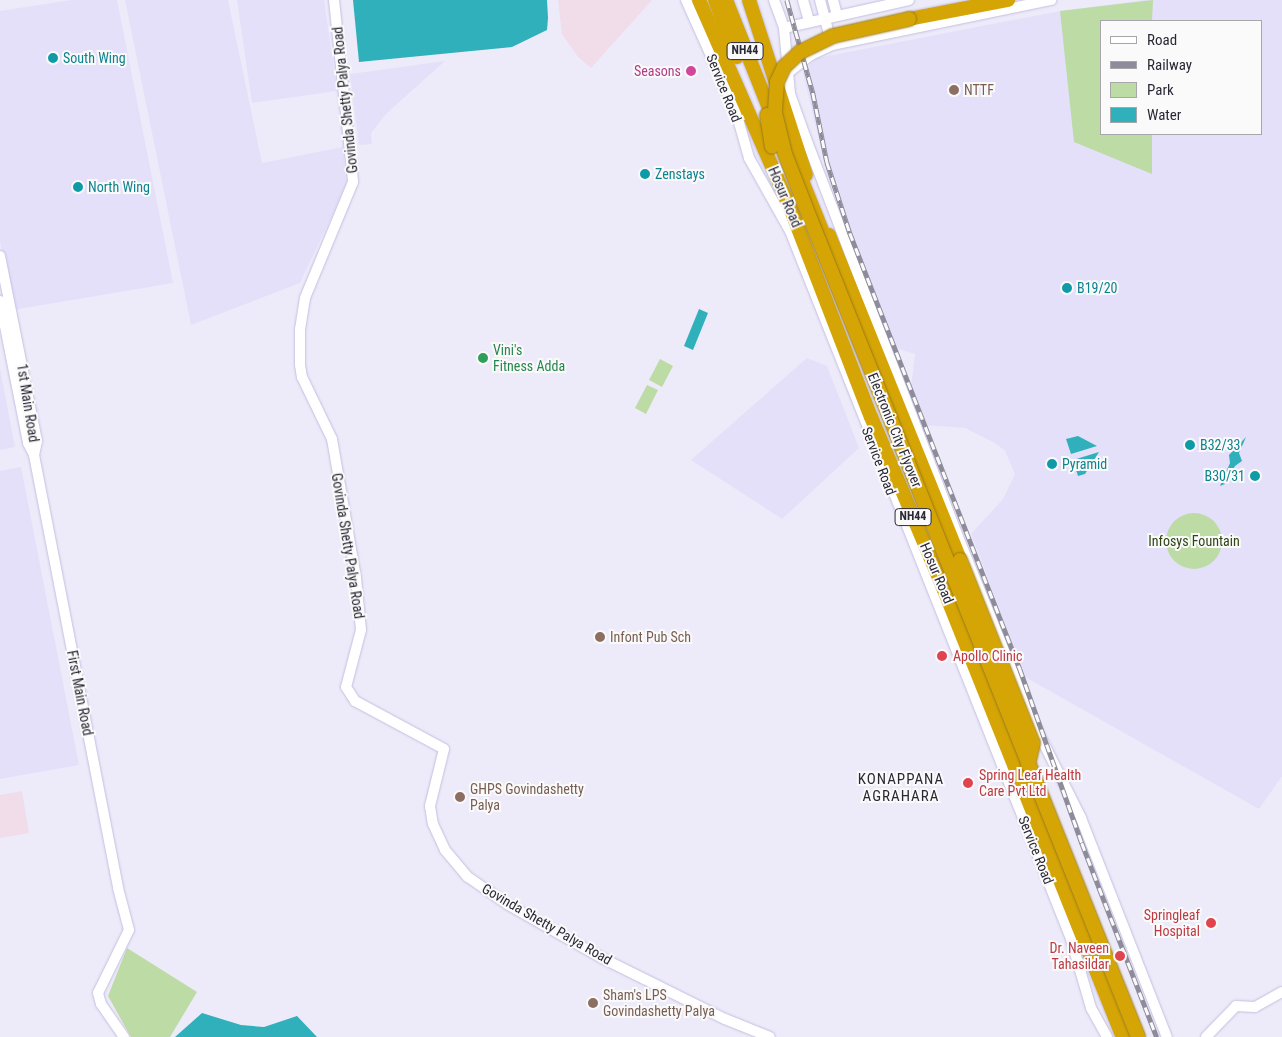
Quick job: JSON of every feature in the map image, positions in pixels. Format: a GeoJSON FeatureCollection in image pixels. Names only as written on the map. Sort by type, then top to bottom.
{"type":"FeatureCollection","features":[{"type":"Feature","properties":{"kind":"highway","name":"Hosur Road"},"geometry":{"type":"LineString","coordinates":[[699,0],[789,205],[870,417],[944,590],[1063,902],[1122,1037]]}},
{"type":"Feature","properties":{"kind":"highway"},"geometry":{"type":"LineString","coordinates":[[715,0],[772,147]]}},
{"type":"Feature","properties":{"kind":"highway","name":"Hosur Road"},"geometry":{"type":"LineString","coordinates":[[726,0],[762,96],[806,188],[1091,911],[1145,1037]]}},
{"type":"Feature","properties":{"kind":"highway"},"geometry":{"type":"LineString","coordinates":[[749,0],[780,104],[818,208],[1033,743],[1028,764]]}},
{"type":"Feature","properties":{"kind":"highway","name":"Electronic City Flyover"},"geometry":{"type":"LineString","coordinates":[[962,0],[822,30],[794,45],[784,54],[772,75],[766,95],[772,147],[1129,1037]]}},
{"type":"Feature","properties":{"kind":"highway","name":"Electronic City Flyover"},"geometry":{"type":"LineString","coordinates":[[1008,0],[909,10],[833,36],[800,52],[780,75],[774,108],[785,154],[806,208],[1138,1037]]}},
{"type":"Feature","properties":{"kind":"street","name":"Govinda Shetty Palya Road"},"geometry":{"type":"LineString","coordinates":[[334,0],[353,182],[305,298],[300,329],[300,365],[302,377],[330,433],[356,578],[361,630],[346,687],[355,700],[444,749],[430,806],[433,824],[445,850],[468,877],[507,904],[602,958],[725,1019],[770,1037]]}},
{"type":"Feature","properties":{"kind":"street","name":"Service Road"},"geometry":{"type":"LineString","coordinates":[[686,0],[736,112],[749,158],[790,231],[1063,902],[1084,989],[1107,1037]]}},
{"type":"Feature","properties":{"kind":"street"},"geometry":{"type":"LineString","coordinates":[[774,0],[784,28],[792,103],[957,534],[1032,720],[1081,818],[1167,1037]]}},
{"type":"Feature","properties":{"kind":"street"},"geometry":{"type":"LineString","coordinates":[[803,0],[809,21]]}},
{"type":"Feature","properties":{"kind":"street"},"geometry":{"type":"LineString","coordinates":[[820,0],[832,45]]}},
{"type":"Feature","properties":{"kind":"street"},"geometry":{"type":"LineString","coordinates":[[833,0],[837,15]]}},
{"type":"Feature","properties":{"kind":"street"},"geometry":{"type":"LineString","coordinates":[[789,72],[811,54],[832,45],[1051,0]]}},
{"type":"Feature","properties":{"kind":"street"},"geometry":{"type":"LineString","coordinates":[[784,28],[837,15],[909,10]]}},
{"type":"Feature","properties":{"kind":"street","name":"1st Main Road"},"geometry":{"type":"LineString","coordinates":[[0,256],[37,441],[34,455]]}},
{"type":"Feature","properties":{"kind":"street","name":"1st Main Road"},"geometry":{"type":"LineString","coordinates":[[0,301],[28,443],[34,455]]}},
{"type":"Feature","properties":{"kind":"street","name":"First Main Road"},"geometry":{"type":"LineString","coordinates":[[34,455],[118,888],[130,930],[98,993],[100,1004],[124,1037]]}},
{"type":"Feature","properties":{"kind":"street"},"geometry":{"type":"LineString","coordinates":[[1206,1037],[1236,1006],[1255,1007],[1282,992]]}},
{"type":"Feature","properties":{"kind":"shaded area"},"geometry":{"type":"Polygon","coordinates":[[[71,0],[117,0],[173,283],[13,310],[0,241],[0,11],[71,0]]]}},
{"type":"Feature","properties":{"kind":"shaded area"},"geometry":{"type":"Polygon","coordinates":[[[125,0],[228,0],[262,163],[343,147],[346,186],[300,283],[191,325],[125,0]]]}},
{"type":"Feature","properties":{"kind":"shaded area"},"geometry":{"type":"Polygon","coordinates":[[[237,0],[324,0],[337,91],[252,103],[237,0]]]}},
{"type":"Feature","properties":{"kind":"shaded area"},"geometry":{"type":"Polygon","coordinates":[[[558,0],[652,0],[591,68],[578,57],[562,34],[558,0]]]}},
{"type":"Feature","properties":{"kind":"shaded area"},"geometry":{"type":"Polygon","coordinates":[[[1145,0],[1282,0],[1282,776],[1259,809],[1025,677],[971,534],[1003,499],[1015,474],[1005,451],[995,443],[965,428],[922,425],[910,396],[915,354],[889,346],[874,294],[827,174],[803,73],[817,58],[1060,11],[1145,0]]]}},
{"type":"Feature","properties":{"kind":"shaded area"},"geometry":{"type":"Polygon","coordinates":[[[445,61],[386,114],[371,133],[372,144],[359,145],[350,74],[445,61]]]}},
{"type":"Feature","properties":{"kind":"shaded area"},"geometry":{"type":"Polygon","coordinates":[[[807,358],[827,366],[859,448],[782,519],[691,460],[807,358]]]}},
{"type":"Feature","properties":{"kind":"shaded area"},"geometry":{"type":"Polygon","coordinates":[[[0,369],[15,447],[0,450],[0,369]]]}},
{"type":"Feature","properties":{"kind":"shaded area"},"geometry":{"type":"Polygon","coordinates":[[[21,467],[79,765],[0,779],[0,471],[21,467]]]}},
{"type":"Feature","properties":{"kind":"shaded area"},"geometry":{"type":"Polygon","coordinates":[[[22,791],[29,833],[0,838],[0,795],[22,791]]]}},
{"type":"Feature","properties":{"kind":"green space"},"geometry":{"type":"Polygon","coordinates":[[[1153,0],[1152,20],[1100,20],[1100,135],[1152,135],[1152,174],[1074,142],[1060,11],[1153,0]]]}},
{"type":"Feature","properties":{"kind":"green space"},"geometry":{"type":"Polygon","coordinates":[[[660,359],[673,366],[662,387],[649,380],[660,359]]]}},
{"type":"Feature","properties":{"kind":"green space"},"geometry":{"type":"Polygon","coordinates":[[[647,385],[658,390],[646,414],[635,408],[647,385]]]}},
{"type":"Feature","properties":{"kind":"green space","name":"Infosys Fountain"},"geometry":{"type":"Polygon","coordinates":[[[1188,513],[1200,513],[1210,517],[1218,525],[1222,541],[1218,557],[1210,565],[1200,569],[1188,569],[1178,565],[1170,557],[1166,547],[1166,535],[1170,525],[1178,517],[1188,513]]]}},
{"type":"Feature","properties":{"kind":"green space"},"geometry":{"type":"Polygon","coordinates":[[[127,948],[197,992],[170,1037],[131,1037],[108,996],[127,948]]]}},
{"type":"Feature","properties":{"kind":"water"},"geometry":{"type":"Polygon","coordinates":[[[353,0],[547,0],[547,30],[512,47],[359,62],[353,0]]]}},
{"type":"Feature","properties":{"kind":"water"},"geometry":{"type":"Polygon","coordinates":[[[699,309],[708,313],[693,350],[684,346],[699,309]]]}},
{"type":"Feature","properties":{"kind":"water"},"geometry":{"type":"Polygon","coordinates":[[[1078,436],[1097,446],[1071,454],[1066,439],[1078,436]]]}},
{"type":"Feature","properties":{"kind":"water"},"geometry":{"type":"Polygon","coordinates":[[[1246,437],[1239,453],[1242,461],[1235,466],[1225,484],[1220,486],[1230,463],[1229,455],[1246,437]]]}},
{"type":"Feature","properties":{"kind":"water"},"geometry":{"type":"Polygon","coordinates":[[[1099,452],[1085,474],[1078,476],[1073,460],[1099,452]]]}},
{"type":"Feature","properties":{"kind":"water"},"geometry":{"type":"Polygon","coordinates":[[[202,1013],[241,1025],[264,1027],[297,1016],[317,1037],[175,1037],[202,1013]]]}},
{"type":"Feature","properties":{"kind":"railway"},"geometry":{"type":"LineString","coordinates":[[787,0],[813,93],[827,162],[850,233],[1020,669],[1082,843],[1157,1037]]}},
{"type":"Feature","properties":{"kind":"place","name":"South Wing"},"geometry":{"type":"Point","coordinates":[53,58]}},
{"type":"Feature","properties":{"kind":"place","name":"Seasons"},"geometry":{"type":"Point","coordinates":[691,71]}},
{"type":"Feature","properties":{"kind":"place","name":"NTTF"},"geometry":{"type":"Point","coordinates":[954,90]}},
{"type":"Feature","properties":{"kind":"place","name":"Zenstays"},"geometry":{"type":"Point","coordinates":[645,174]}},
{"type":"Feature","properties":{"kind":"place","name":"North Wing"},"geometry":{"type":"Point","coordinates":[78,187]}},
{"type":"Feature","properties":{"kind":"place","name":"B19/20"},"geometry":{"type":"Point","coordinates":[1067,288]}},
{"type":"Feature","properties":{"kind":"place","name":"Vini's Fitness Adda"},"geometry":{"type":"Point","coordinates":[483,358]}},
{"type":"Feature","properties":{"kind":"place","name":"B32/33"},"geometry":{"type":"Point","coordinates":[1190,445]}},
{"type":"Feature","properties":{"kind":"place","name":"Pyramid"},"geometry":{"type":"Point","coordinates":[1052,464]}},
{"type":"Feature","properties":{"kind":"place","name":"B30/31"},"geometry":{"type":"Point","coordinates":[1255,476]}},
{"type":"Feature","properties":{"kind":"place","name":"Infont Pub Sch"},"geometry":{"type":"Point","coordinates":[600,637]}},
{"type":"Feature","properties":{"kind":"place","name":"Apollo Clinic"},"geometry":{"type":"Point","coordinates":[942,656]}},
{"type":"Feature","properties":{"kind":"place","name":"Spring Leaf Health Care Pvt Ltd"},"geometry":{"type":"Point","coordinates":[968,783]}},
{"type":"Feature","properties":{"kind":"place","name":"GHPS Govindashetty Palya"},"geometry":{"type":"Point","coordinates":[460,797]}},
{"type":"Feature","properties":{"kind":"place","name":"Springleaf Hospital"},"geometry":{"type":"Point","coordinates":[1211,923]}},
{"type":"Feature","properties":{"kind":"place","name":"Dr. Naveen Tahasildar"},"geometry":{"type":"Point","coordinates":[1120,956]}},
{"type":"Feature","properties":{"kind":"place","name":"Sham's LPS Govindashetty Palya"},"geometry":{"type":"Point","coordinates":[593,1003]}},
{"type":"Feature","properties":{"kind":"district","name":"KONAPPANA AGRAHARA"},"geometry":{"type":"Point","coordinates":[901,788]}}]}
